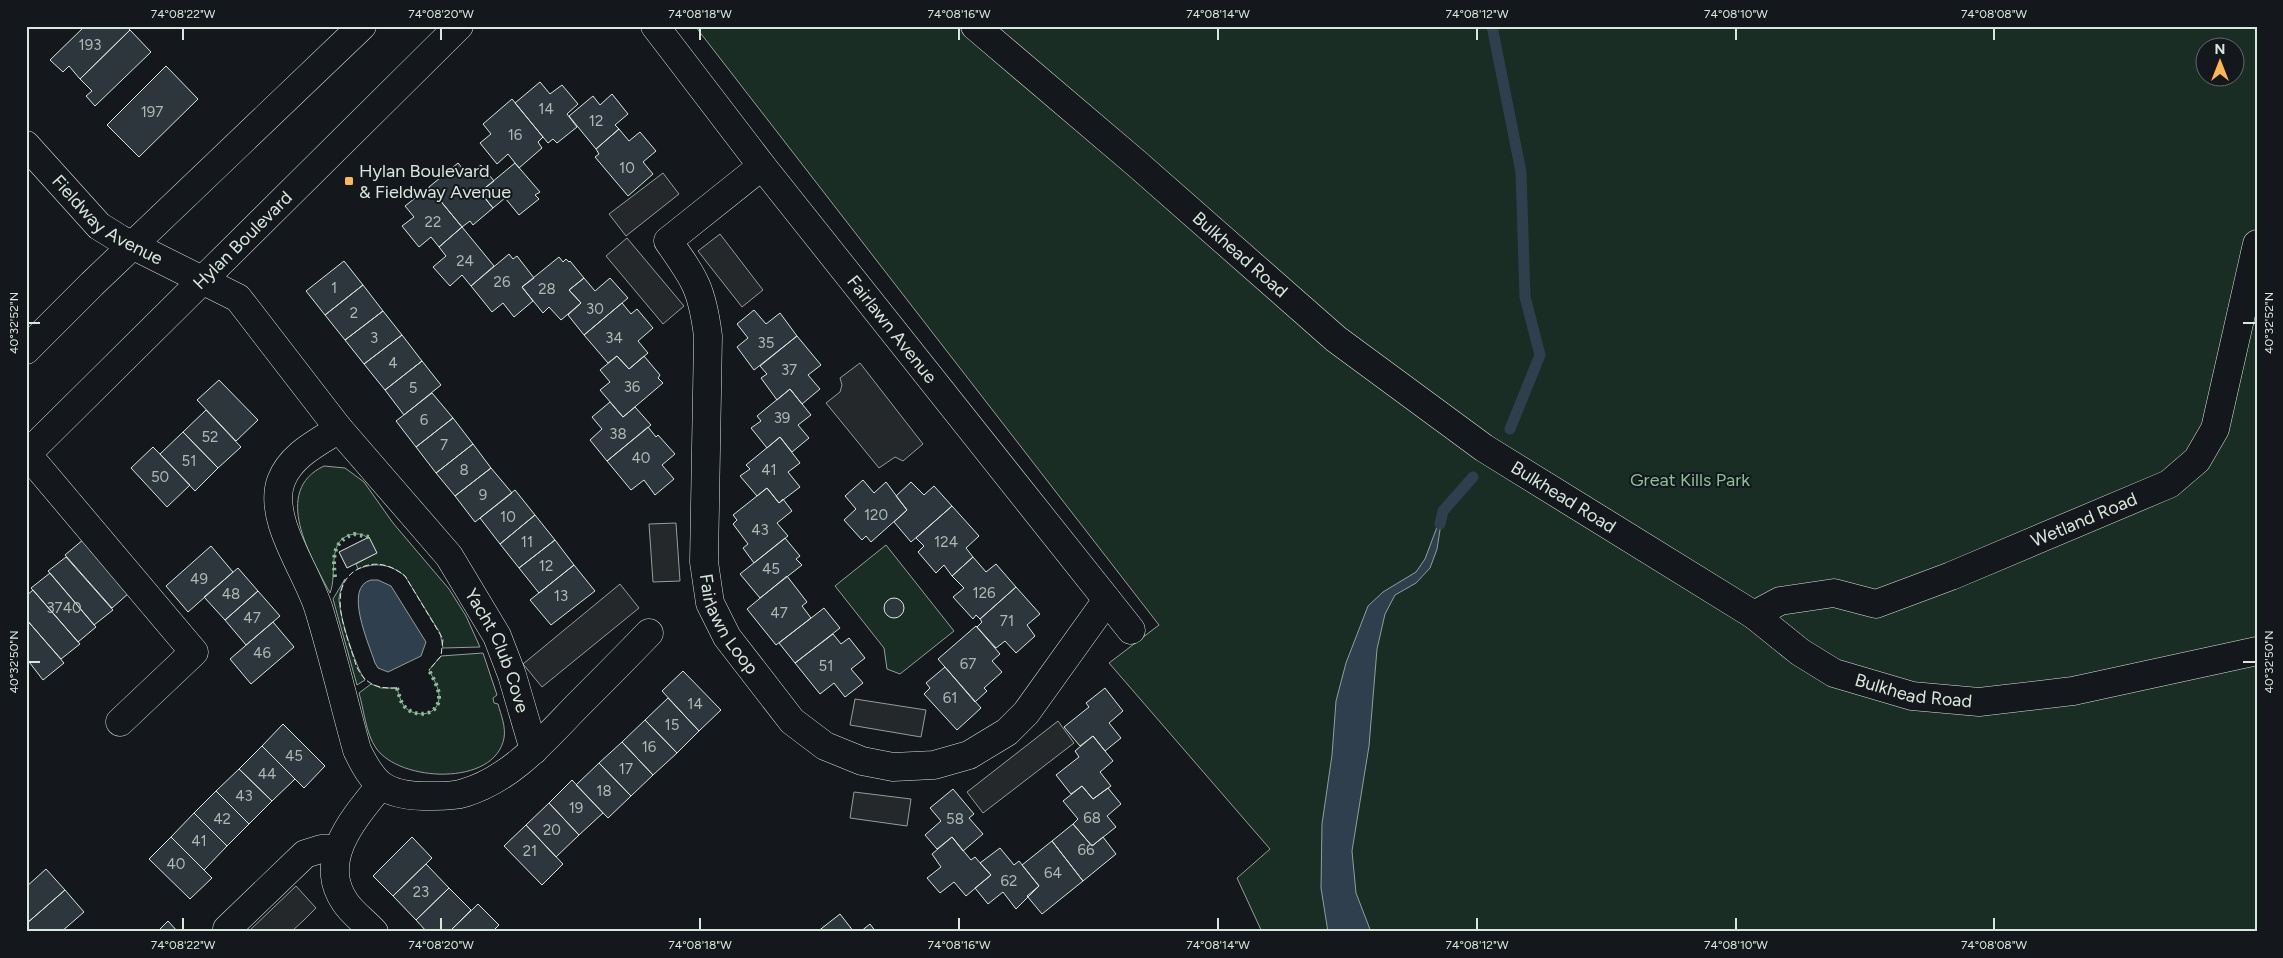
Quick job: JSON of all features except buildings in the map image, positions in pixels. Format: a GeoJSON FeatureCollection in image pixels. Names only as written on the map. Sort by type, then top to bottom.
{"type":"FeatureCollection","features":[{"type":"Feature","properties":{"kind":"street"},"geometry":{"type":"LineString","coordinates":[[26,350],[362,26]]}},
{"type":"Feature","properties":{"kind":"street","name":"Hylan Boulevard"},"geometry":{"type":"LineString","coordinates":[[26,454],[459,26]]}},
{"type":"Feature","properties":{"kind":"street","name":"Fairlawn Avenue"},"geometry":{"type":"LineString","coordinates":[[655,26],[762,166],[1131,630]]}},
{"type":"Feature","properties":{"kind":"street","name":"Bulkhead Road"},"geometry":{"type":"LineString","coordinates":[[975,26],[1083,117],[1336,339],[1484,448],[1754,616],[1800,652],[1834,674],[1912,696],[1979,702],[2074,691],[2257,651]]}},
{"type":"Feature","properties":{"kind":"street","name":"Fieldway Avenue"},"geometry":{"type":"LineString","coordinates":[[26,145],[93,221],[109,233],[133,246],[202,280]]}},
{"type":"Feature","properties":{"kind":"street","name":"Fairlawn Loop"},"geometry":{"type":"LineString","coordinates":[[762,166],[668,241],[691,273],[698,288],[704,304],[708,336],[704,562],[710,603],[727,638],[792,721],[825,746],[862,762],[893,767],[934,765],[969,755],[1006,732],[1026,713],[1107,600]]}},
{"type":"Feature","properties":{"kind":"street","name":"Wetland Road"},"geometry":{"type":"LineString","coordinates":[[1754,616],[1780,601],[1834,594],[1876,604],[1951,576],[2170,484],[2196,460],[2215,429],[2257,244]]}},
{"type":"Feature","properties":{"kind":"street","name":"Yacht Club Cove"},"geometry":{"type":"LineString","coordinates":[[202,280],[238,298],[339,429],[449,556],[474,594],[497,636],[512,675],[534,750]]}},
{"type":"Feature","properties":{"kind":"street"},"geometry":{"type":"LineString","coordinates":[[339,429],[302,452],[289,466],[281,482],[278,498],[285,531],[319,608],[357,750],[367,770],[380,786],[413,796],[463,794],[498,778],[534,750],[649,633]]}},
{"type":"Feature","properties":{"kind":"street"},"geometry":{"type":"LineString","coordinates":[[26,454],[194,652],[120,722]]}},
{"type":"Feature","properties":{"kind":"street"},"geometry":{"type":"LineString","coordinates":[[374,932],[345,902],[338,888],[336,873],[338,849],[349,824],[380,786]]}},
{"type":"Feature","properties":{"kind":"street"},"geometry":{"type":"LineString","coordinates":[[228,929],[305,854],[321,849],[338,849]]}},
{"type":"Feature","properties":{"kind":"green space","name":"Great Kills Park"},"geometry":{"type":"Polygon","coordinates":[[[695,26],[2257,26],[2257,932],[1262,932],[1237,878],[1270,849],[1109,663],[1159,625],[695,26]]]}},
{"type":"Feature","properties":{"kind":"green space"},"geometry":{"type":"Polygon","coordinates":[[[324,466],[345,468],[364,482],[393,523],[449,589],[466,616],[480,647],[443,648],[440,633],[405,576],[383,565],[371,565],[358,569],[356,564],[376,553],[369,539],[363,535],[355,534],[346,537],[336,549],[330,593],[306,544],[300,525],[298,508],[300,491],[308,477],[324,466]]]}},
{"type":"Feature","properties":{"kind":"green space"},"geometry":{"type":"Polygon","coordinates":[[[886,545],[954,631],[900,674],[887,669],[884,648],[835,586],[886,545]]]}},
{"type":"Feature","properties":{"kind":"green space"},"geometry":{"type":"Polygon","coordinates":[[[345,579],[339,598],[340,606],[352,652],[365,680],[357,685],[333,599],[345,579]]]}},
{"type":"Feature","properties":{"kind":"green space"},"geometry":{"type":"Polygon","coordinates":[[[483,653],[497,695],[493,698],[494,703],[498,704],[504,725],[504,738],[497,754],[483,765],[466,772],[424,773],[404,768],[388,759],[376,748],[368,729],[359,693],[371,684],[381,688],[397,688],[404,706],[414,713],[426,713],[436,708],[438,703],[438,690],[429,670],[441,656],[483,653]]]}},
{"type":"Feature","properties":{"kind":"shaded area"},"geometry":{"type":"Polygon","coordinates":[[[663,173],[679,194],[626,236],[609,214],[663,173]]]}},
{"type":"Feature","properties":{"kind":"shaded area"},"geometry":{"type":"Polygon","coordinates":[[[720,234],[763,290],[742,307],[698,251],[720,234]]]}},
{"type":"Feature","properties":{"kind":"shaded area"},"geometry":{"type":"Polygon","coordinates":[[[627,238],[684,306],[663,324],[606,256],[627,238]]]}},
{"type":"Feature","properties":{"kind":"shaded area"},"geometry":{"type":"Polygon","coordinates":[[[860,363],[923,444],[903,461],[895,457],[879,468],[826,403],[840,392],[842,385],[840,378],[860,363]]]}},
{"type":"Feature","properties":{"kind":"shaded area"},"geometry":{"type":"Polygon","coordinates":[[[676,523],[680,581],[653,582],[649,524],[676,523]]]}},
{"type":"Feature","properties":{"kind":"shaded area"},"geometry":{"type":"Polygon","coordinates":[[[620,584],[639,608],[542,687],[523,664],[620,584]]]}},
{"type":"Feature","properties":{"kind":"shaded area"},"geometry":{"type":"Polygon","coordinates":[[[855,699],[926,710],[921,737],[850,725],[855,699]]]}},
{"type":"Feature","properties":{"kind":"shaded area"},"geometry":{"type":"Polygon","coordinates":[[[1058,721],[1074,743],[983,813],[967,792],[1058,721]]]}},
{"type":"Feature","properties":{"kind":"shaded area"},"geometry":{"type":"Polygon","coordinates":[[[854,792],[911,799],[907,826],[850,818],[854,792]]]}},
{"type":"Feature","properties":{"kind":"shaded area"},"geometry":{"type":"Polygon","coordinates":[[[296,886],[316,908],[304,920],[291,932],[248,932],[296,886]]]}},
{"type":"Feature","properties":{"kind":"water"},"geometry":{"type":"Polygon","coordinates":[[[1443,511],[1437,549],[1430,568],[1416,583],[1395,595],[1385,614],[1377,649],[1369,746],[1352,851],[1356,893],[1371,932],[1328,932],[1321,888],[1322,824],[1332,755],[1336,701],[1346,663],[1368,606],[1383,592],[1416,572],[1425,559],[1443,511]]]}},
{"type":"Feature","properties":{"kind":"water"},"geometry":{"type":"Polygon","coordinates":[[[371,580],[378,580],[391,586],[426,642],[421,656],[388,672],[378,668],[375,663],[360,617],[359,593],[363,585],[371,580]]]}},
{"type":"Feature","properties":{"kind":"waterway"},"geometry":{"type":"LineString","coordinates":[[1492,26],[1521,172],[1525,297],[1540,355],[1510,429]]}},
{"type":"Feature","properties":{"kind":"waterway"},"geometry":{"type":"LineString","coordinates":[[1440,524],[1443,511],[1473,477]]}},
{"type":"Feature","properties":{"kind":"hedge"},"geometry":{"type":"LineString","coordinates":[[335,577],[334,557],[341,541],[354,534],[369,537]]}},
{"type":"Feature","properties":{"kind":"hedge"},"geometry":{"type":"LineString","coordinates":[[397,688],[404,706],[409,710],[420,714],[431,711],[436,708],[439,693],[429,670]]}},
{"type":"Feature","properties":{"kind":"fence"},"geometry":{"type":"LineString","coordinates":[[397,688],[383,688],[372,684],[363,677],[356,665],[343,624],[340,596],[344,583],[352,573],[365,566],[376,564],[396,570],[405,576],[443,639],[441,656],[429,670]]}},
{"type":"Feature","properties":{"kind":"place","name":"Hylan Boulevard & Fieldway Avenue"},"geometry":{"type":"Point","coordinates":[349,181]}}]}
